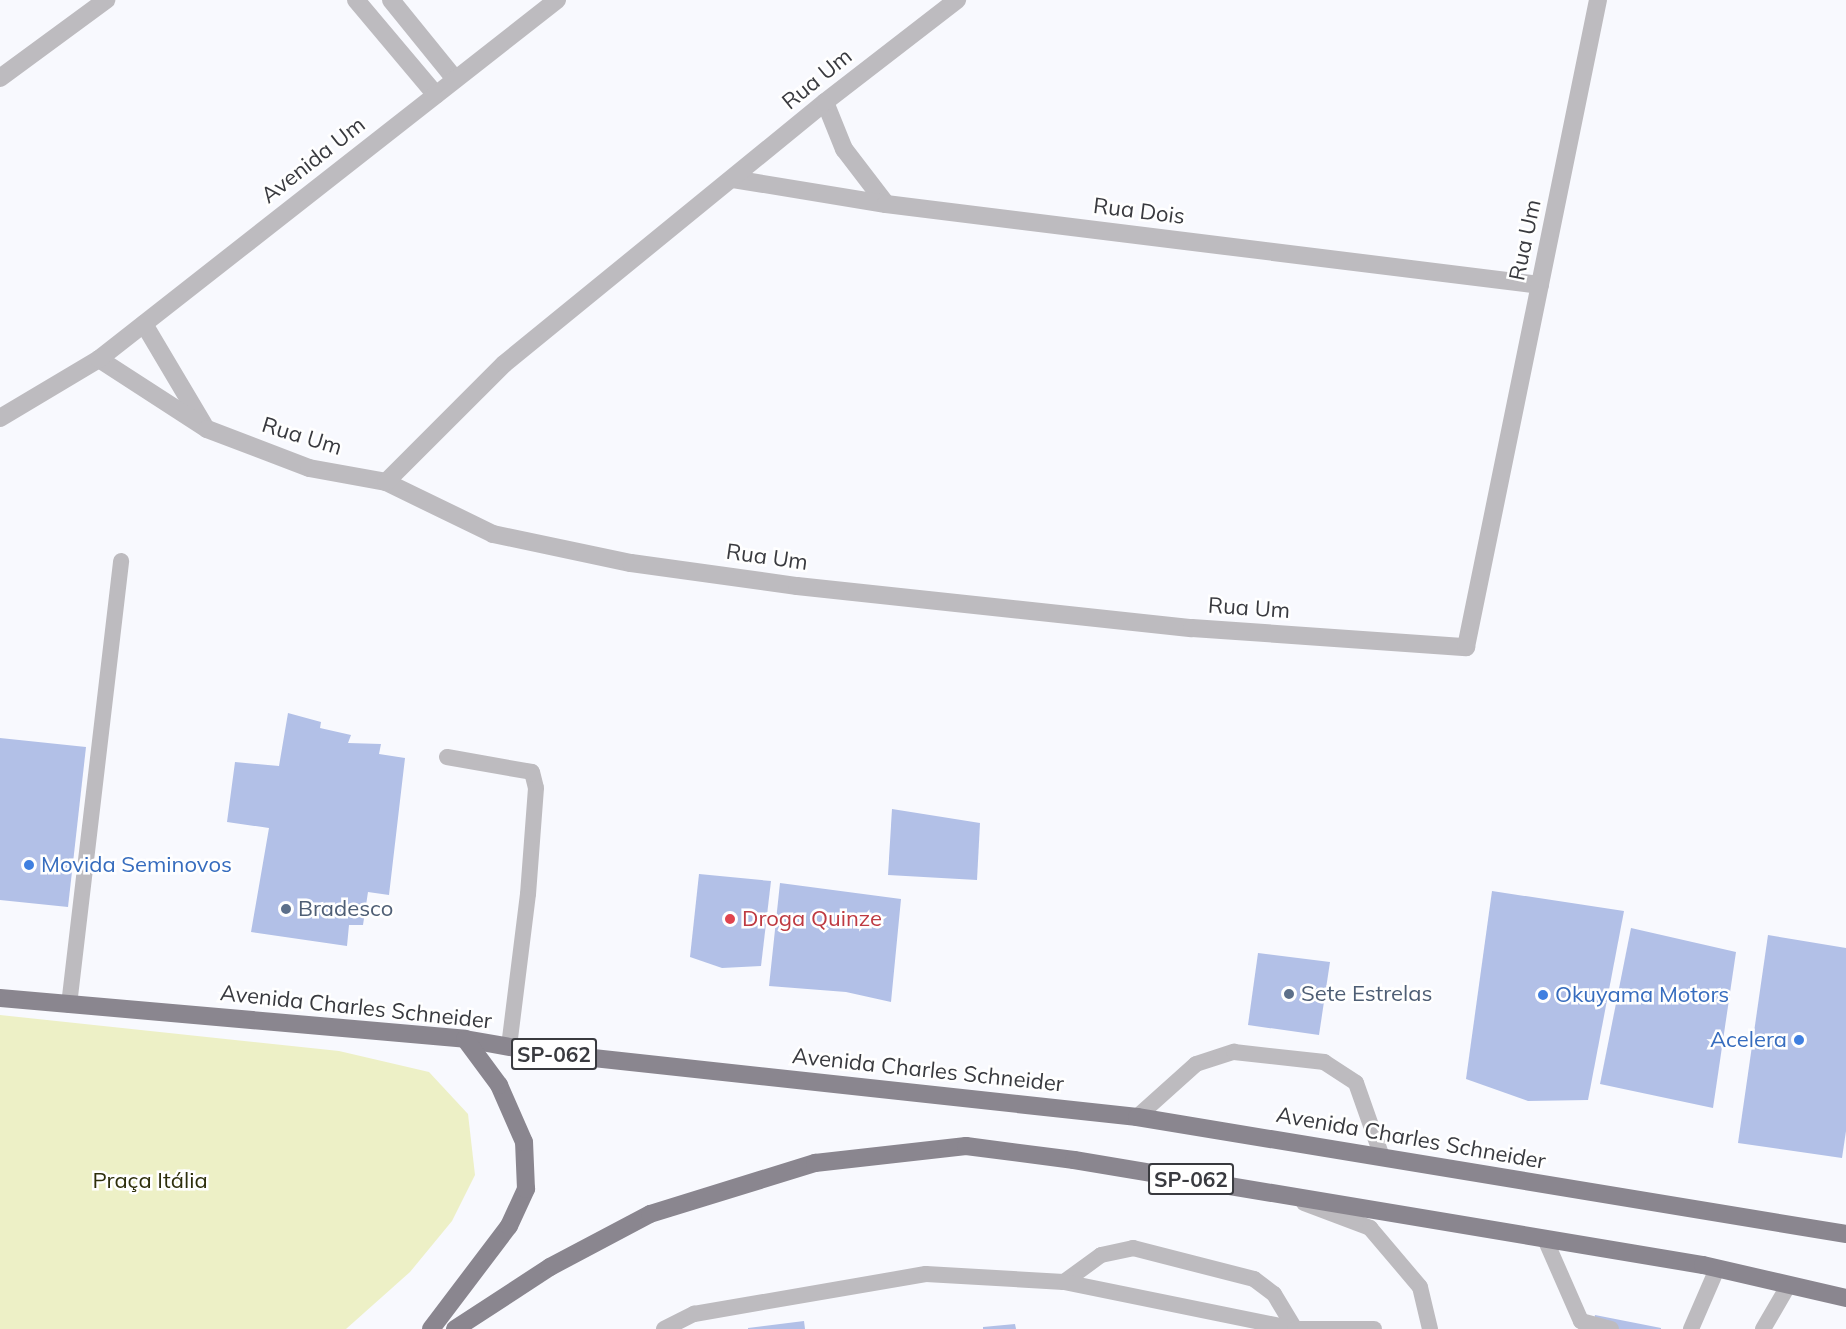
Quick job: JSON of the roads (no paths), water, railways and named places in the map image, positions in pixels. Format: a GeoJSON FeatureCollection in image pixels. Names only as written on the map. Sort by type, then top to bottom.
{"type":"FeatureCollection","features":[{"type":"Feature","properties":{"kind":"main road","name":"Avenida Charles Schneider"},"geometry":{"type":"LineString","coordinates":[[0,998],[465,1039],[509,1047],[1137,1117],[1846,1234]]}},
{"type":"Feature","properties":{"kind":"main road","name":"SP-062"},"geometry":{"type":"LineString","coordinates":[[431,1329],[509,1226],[526,1189],[524,1142],[499,1085],[465,1039]]}},
{"type":"Feature","properties":{"kind":"main road","name":"SP-062"},"geometry":{"type":"LineString","coordinates":[[455,1329],[550,1267],[650,1214],[815,1163],[966,1146],[1277,1193],[1545,1239],[1717,1269],[1846,1298]]}},
{"type":"Feature","properties":{"kind":"street"},"geometry":{"type":"LineString","coordinates":[[0,78],[106,0]]}},
{"type":"Feature","properties":{"kind":"street"},"geometry":{"type":"LineString","coordinates":[[356,0],[436,95]]}},
{"type":"Feature","properties":{"kind":"street"},"geometry":{"type":"LineString","coordinates":[[391,0],[455,79]]}},
{"type":"Feature","properties":{"kind":"street","name":"Avenida Um"},"geometry":{"type":"LineString","coordinates":[[0,418],[99,359],[557,0]]}},
{"type":"Feature","properties":{"kind":"street","name":"Rua Um"},"geometry":{"type":"LineString","coordinates":[[386,482],[504,364],[825,102],[957,0]]}},
{"type":"Feature","properties":{"kind":"street","name":"Rua Um"},"geometry":{"type":"LineString","coordinates":[[99,359],[207,429],[309,468],[386,482],[493,534],[630,563],[797,586],[1192,628],[1466,647],[1598,0]]}},
{"type":"Feature","properties":{"kind":"street"},"geometry":{"type":"LineString","coordinates":[[825,102],[844,149],[886,204]]}},
{"type":"Feature","properties":{"kind":"street","name":"Rua Dois"},"geometry":{"type":"LineString","coordinates":[[733,179],[886,204],[1540,285]]}},
{"type":"Feature","properties":{"kind":"street"},"geometry":{"type":"LineString","coordinates":[[144,324],[207,429]]}},
{"type":"Feature","properties":{"kind":"lane"},"geometry":{"type":"LineString","coordinates":[[69,1005],[121,561]]}},
{"type":"Feature","properties":{"kind":"lane"},"geometry":{"type":"LineString","coordinates":[[447,757],[532,772],[536,788],[528,894],[509,1047]]}},
{"type":"Feature","properties":{"kind":"lane"},"geometry":{"type":"LineString","coordinates":[[1137,1117],[1196,1064],[1234,1052],[1324,1062],[1356,1083],[1382,1157]]}},
{"type":"Feature","properties":{"kind":"lane"},"geometry":{"type":"LineString","coordinates":[[1277,1193],[1370,1228],[1420,1287],[1430,1329]]}},
{"type":"Feature","properties":{"kind":"lane"},"geometry":{"type":"LineString","coordinates":[[1545,1239],[1581,1321],[1611,1329]]}},
{"type":"Feature","properties":{"kind":"lane"},"geometry":{"type":"LineString","coordinates":[[1064,1282],[1101,1255],[1133,1248],[1254,1279],[1274,1294],[1294,1329]]}},
{"type":"Feature","properties":{"kind":"lane"},"geometry":{"type":"LineString","coordinates":[[1691,1329],[1717,1269]]}},
{"type":"Feature","properties":{"kind":"lane"},"geometry":{"type":"LineString","coordinates":[[664,1329],[694,1314],[926,1274],[1064,1282],[1294,1329],[1374,1329]]}},
{"type":"Feature","properties":{"kind":"lane"},"geometry":{"type":"LineString","coordinates":[[1763,1329],[1788,1286]]}},
{"type":"Feature","properties":{"kind":"place","name":"Movida Seminovos"},"geometry":{"type":"Point","coordinates":[29,865]}},
{"type":"Feature","properties":{"kind":"place","name":"Bradesco"},"geometry":{"type":"Point","coordinates":[286,909]}},
{"type":"Feature","properties":{"kind":"place","name":"Droga Quinze"},"geometry":{"type":"Point","coordinates":[730,919]}},
{"type":"Feature","properties":{"kind":"place","name":"Sete Estrelas"},"geometry":{"type":"Point","coordinates":[1289,994]}},
{"type":"Feature","properties":{"kind":"place","name":"Okuyama Motors"},"geometry":{"type":"Point","coordinates":[1543,995]}},
{"type":"Feature","properties":{"kind":"place","name":"Acelera"},"geometry":{"type":"Point","coordinates":[1799,1040]}},
{"type":"Feature","properties":{"kind":"park label","name":"Praça Itália"},"geometry":{"type":"Point","coordinates":[150,1181]}}]}
